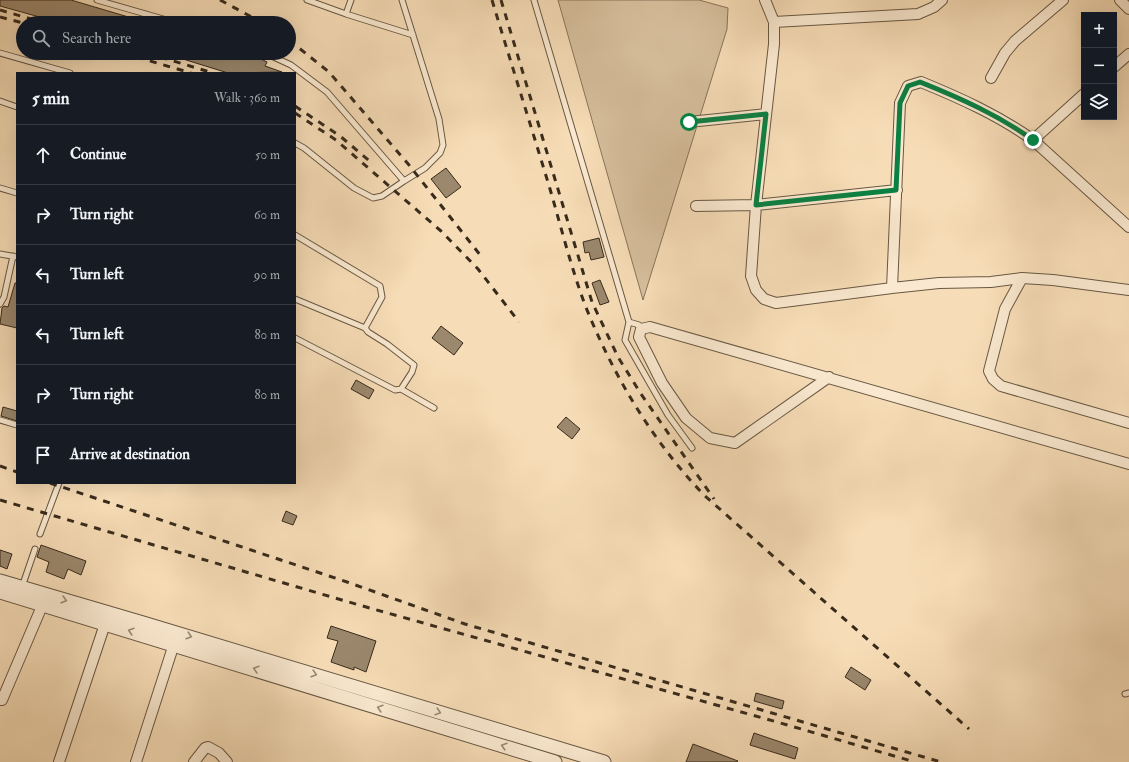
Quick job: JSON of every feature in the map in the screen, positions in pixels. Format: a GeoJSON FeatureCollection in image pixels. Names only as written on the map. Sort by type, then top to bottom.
{"type":"FeatureCollection","features":[{"type":"Feature","properties":{"kind":"street"},"geometry":{"type":"LineString","coordinates":[[765,0],[774,22],[774,44],[756,205],[751,276],[756,290],[764,299],[776,303],[939,283],[991,282],[1022,278],[1053,280],[1129,290]]}},
{"type":"Feature","properties":{"kind":"street"},"geometry":{"type":"LineString","coordinates":[[774,22],[918,14],[927,12],[942,0]]}},
{"type":"Feature","properties":{"kind":"street"},"geometry":{"type":"LineString","coordinates":[[991,78],[1005,53],[1015,41],[1063,0]]}},
{"type":"Feature","properties":{"kind":"street"},"geometry":{"type":"LineString","coordinates":[[1120,0],[1129,9]]}},
{"type":"Feature","properties":{"kind":"street"},"geometry":{"type":"LineString","coordinates":[[1117,65],[1129,54]]}},
{"type":"Feature","properties":{"kind":"street"},"geometry":{"type":"LineString","coordinates":[[892,288],[900,103],[908,86],[920,82],[975,105],[1018,129],[1033,140],[1129,226]]}},
{"type":"Feature","properties":{"kind":"street"},"geometry":{"type":"LineString","coordinates":[[1033,140],[1081,97]]}},
{"type":"Feature","properties":{"kind":"street"},"geometry":{"type":"LineString","coordinates":[[689,122],[766,114]]}},
{"type":"Feature","properties":{"kind":"street"},"geometry":{"type":"LineString","coordinates":[[696,206],[756,205],[896,190]]}},
{"type":"Feature","properties":{"kind":"street"},"geometry":{"type":"LineString","coordinates":[[1022,278],[1005,309],[1001,322],[989,371],[992,379],[1001,386],[1129,423]]}},
{"type":"Feature","properties":{"kind":"street"},"geometry":{"type":"LineString","coordinates":[[829,378],[735,443],[710,438],[686,418],[662,383],[639,337],[641,329],[650,327],[829,378],[1129,464]]}},
{"type":"Feature","properties":{"kind":"street"},"geometry":{"type":"LineString","coordinates":[[0,582],[22,588],[45,600],[105,624],[555,762]]}},
{"type":"Feature","properties":{"kind":"street"},"geometry":{"type":"LineString","coordinates":[[0,592],[45,600],[604,762]]}},
{"type":"Feature","properties":{"kind":"street"},"geometry":{"type":"LineString","coordinates":[[1,702],[45,600]]}},
{"type":"Feature","properties":{"kind":"street"},"geometry":{"type":"LineString","coordinates":[[58,762],[105,624]]}},
{"type":"Feature","properties":{"kind":"street"},"geometry":{"type":"LineString","coordinates":[[136,762],[174,644]]}},
{"type":"Feature","properties":{"kind":"street"},"geometry":{"type":"LineString","coordinates":[[194,762],[204,748],[208,747],[219,753],[227,762]]}},
{"type":"Feature","properties":{"kind":"lane"},"geometry":{"type":"LineString","coordinates":[[96,0],[152,16]]}},
{"type":"Feature","properties":{"kind":"lane"},"geometry":{"type":"LineString","coordinates":[[307,0],[413,35]]}},
{"type":"Feature","properties":{"kind":"lane"},"geometry":{"type":"LineString","coordinates":[[346,14],[351,0]]}},
{"type":"Feature","properties":{"kind":"lane"},"geometry":{"type":"LineString","coordinates":[[296,144],[304,148],[354,188],[373,198],[382,196],[425,168],[440,153],[443,145],[439,119],[402,0]]}},
{"type":"Feature","properties":{"kind":"lane"},"geometry":{"type":"LineString","coordinates":[[534,0],[629,322],[625,340],[668,415],[692,448]]}},
{"type":"Feature","properties":{"kind":"lane"},"geometry":{"type":"LineString","coordinates":[[0,53],[16,58]]}},
{"type":"Feature","properties":{"kind":"lane"},"geometry":{"type":"LineString","coordinates":[[24,60],[66,72]]}},
{"type":"Feature","properties":{"kind":"lane"},"geometry":{"type":"LineString","coordinates":[[280,60],[291,65],[327,92],[404,181]]}},
{"type":"Feature","properties":{"kind":"lane"},"geometry":{"type":"LineString","coordinates":[[0,102],[16,106]]}},
{"type":"Feature","properties":{"kind":"lane"},"geometry":{"type":"LineString","coordinates":[[0,188],[16,193]]}},
{"type":"Feature","properties":{"kind":"lane"},"geometry":{"type":"LineString","coordinates":[[296,236],[380,286],[382,297],[365,328]]}},
{"type":"Feature","properties":{"kind":"lane"},"geometry":{"type":"LineString","coordinates":[[0,254],[15,257],[4,297],[0,304]]}},
{"type":"Feature","properties":{"kind":"lane"},"geometry":{"type":"LineString","coordinates":[[296,299],[365,328],[368,332],[387,344],[414,365],[412,372],[401,388],[395,390],[296,339]]}},
{"type":"Feature","properties":{"kind":"lane"},"geometry":{"type":"LineString","coordinates":[[629,322],[639,325],[641,329]]}},
{"type":"Feature","properties":{"kind":"lane"},"geometry":{"type":"LineString","coordinates":[[401,388],[434,408]]}},
{"type":"Feature","properties":{"kind":"lane"},"geometry":{"type":"LineString","coordinates":[[0,420],[16,425]]}},
{"type":"Feature","properties":{"kind":"lane"},"geometry":{"type":"LineString","coordinates":[[40,534],[59,484]]}},
{"type":"Feature","properties":{"kind":"lane"},"geometry":{"type":"LineString","coordinates":[[22,588],[35,549]]}},
{"type":"Feature","properties":{"kind":"shaded area"},"geometry":{"type":"Polygon","coordinates":[[[558,0],[699,0],[728,8],[727,29],[643,300],[558,0]]]}},
{"type":"Feature","properties":{"kind":"building"},"geometry":{"type":"Polygon","coordinates":[[[0,0],[71,0],[125,16],[36,16],[0,6],[0,0]]]}},
{"type":"Feature","properties":{"kind":"building"},"geometry":{"type":"Polygon","coordinates":[[[186,60],[263,60],[267,62],[265,66],[282,72],[225,72],[186,60]]]}},
{"type":"Feature","properties":{"kind":"building"},"geometry":{"type":"Polygon","coordinates":[[[446,168],[461,187],[446,198],[431,179],[446,168]]]}},
{"type":"Feature","properties":{"kind":"building"},"geometry":{"type":"Polygon","coordinates":[[[599,238],[604,257],[591,260],[589,252],[585,253],[583,242],[599,238]]]}},
{"type":"Feature","properties":{"kind":"building"},"geometry":{"type":"Polygon","coordinates":[[[600,280],[609,302],[600,305],[592,283],[600,280]]]}},
{"type":"Feature","properties":{"kind":"building"},"geometry":{"type":"Polygon","coordinates":[[[16,283],[16,328],[0,324],[2,308],[4,306],[8,307],[16,283]]]}},
{"type":"Feature","properties":{"kind":"building"},"geometry":{"type":"Polygon","coordinates":[[[441,326],[463,343],[454,355],[432,338],[441,326]]]}},
{"type":"Feature","properties":{"kind":"building"},"geometry":{"type":"Polygon","coordinates":[[[356,380],[374,390],[369,399],[351,389],[356,380]]]}},
{"type":"Feature","properties":{"kind":"building"},"geometry":{"type":"Polygon","coordinates":[[[3,407],[16,411],[16,421],[1,416],[3,407]]]}},
{"type":"Feature","properties":{"kind":"building"},"geometry":{"type":"Polygon","coordinates":[[[566,417],[580,429],[572,439],[557,427],[566,417]]]}},
{"type":"Feature","properties":{"kind":"building"},"geometry":{"type":"Polygon","coordinates":[[[286,511],[297,516],[293,525],[282,521],[286,511]]]}},
{"type":"Feature","properties":{"kind":"building"},"geometry":{"type":"Polygon","coordinates":[[[41,545],[86,561],[81,575],[68,569],[64,579],[46,572],[49,562],[37,557],[41,545]]]}},
{"type":"Feature","properties":{"kind":"building"},"geometry":{"type":"Polygon","coordinates":[[[0,550],[12,554],[7,569],[0,566],[0,550]]]}},
{"type":"Feature","properties":{"kind":"building"},"geometry":{"type":"Polygon","coordinates":[[[331,626],[376,641],[366,672],[354,667],[354,670],[331,662],[338,641],[327,638],[331,626]]]}},
{"type":"Feature","properties":{"kind":"building"},"geometry":{"type":"Polygon","coordinates":[[[851,667],[871,680],[865,690],[845,677],[851,667]]]}},
{"type":"Feature","properties":{"kind":"building"},"geometry":{"type":"Polygon","coordinates":[[[756,693],[784,701],[782,709],[754,701],[756,693]]]}},
{"type":"Feature","properties":{"kind":"building"},"geometry":{"type":"Polygon","coordinates":[[[754,733],[798,748],[795,759],[750,745],[754,733]]]}},
{"type":"Feature","properties":{"kind":"building"},"geometry":{"type":"Polygon","coordinates":[[[693,744],[738,761],[686,762],[693,744]]]}},
{"type":"Feature","properties":{"kind":"railway"},"geometry":{"type":"LineString","coordinates":[[220,0],[250,16]]}},
{"type":"Feature","properties":{"kind":"railway"},"geometry":{"type":"LineString","coordinates":[[492,0],[585,305],[621,382],[651,430],[668,453],[705,496],[969,729]]}},
{"type":"Feature","properties":{"kind":"railway"},"geometry":{"type":"LineString","coordinates":[[501,0],[592,302],[618,357],[641,394],[714,499]]}},
{"type":"Feature","properties":{"kind":"railway"},"geometry":{"type":"LineString","coordinates":[[0,10],[21,16]]}},
{"type":"Feature","properties":{"kind":"railway"},"geometry":{"type":"LineString","coordinates":[[0,17],[16,21]]}},
{"type":"Feature","properties":{"kind":"railway"},"geometry":{"type":"LineString","coordinates":[[296,46],[329,72],[409,165],[481,256]]}},
{"type":"Feature","properties":{"kind":"railway"},"geometry":{"type":"LineString","coordinates":[[147,60],[188,72]]}},
{"type":"Feature","properties":{"kind":"railway"},"geometry":{"type":"LineString","coordinates":[[170,60],[210,72]]}},
{"type":"Feature","properties":{"kind":"railway"},"geometry":{"type":"LineString","coordinates":[[296,107],[340,136],[372,163]]}},
{"type":"Feature","properties":{"kind":"railway"},"geometry":{"type":"LineString","coordinates":[[296,114],[336,140],[441,231],[478,269],[519,322]]}},
{"type":"Feature","properties":{"kind":"railway"},"geometry":{"type":"LineString","coordinates":[[0,466],[16,472]]}},
{"type":"Feature","properties":{"kind":"railway"},"geometry":{"type":"LineString","coordinates":[[53,484],[347,582],[465,624],[941,762]]}},
{"type":"Feature","properties":{"kind":"railway"},"geometry":{"type":"LineString","coordinates":[[0,500],[359,605],[915,762]]}},
{"type":"Feature","properties":{"kind":"route"},"geometry":{"type":"LineString","coordinates":[[689,122],[766,114],[756,205],[896,190],[900,103],[908,86],[920,82],[975,105],[1018,129],[1033,140]]}}]}
